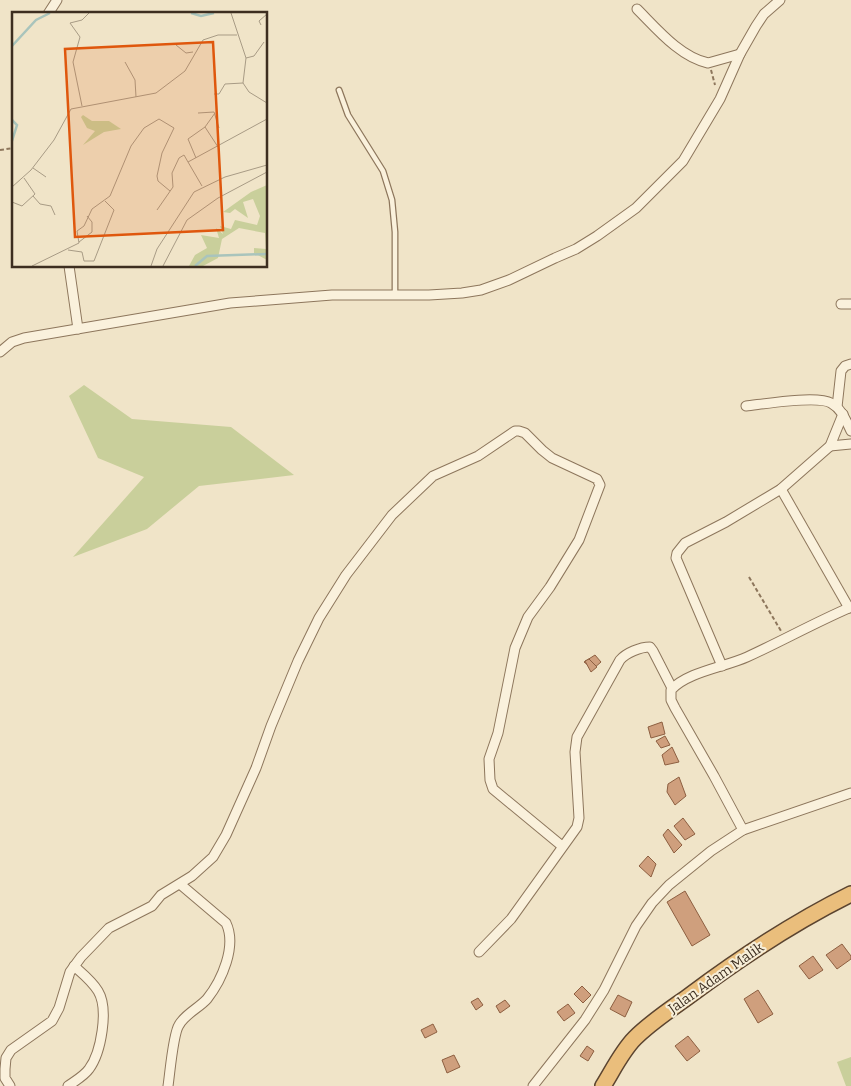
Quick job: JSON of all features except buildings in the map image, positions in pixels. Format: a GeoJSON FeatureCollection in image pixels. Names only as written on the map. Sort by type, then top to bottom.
{"type":"FeatureCollection","features":[{"type":"Feature","properties":{"kind":"highway","name":"Jalan Adam Malik"},"geometry":{"type":"LineString","coordinates":[[604,1086],[620,1058],[634,1039],[652,1023],[756,949],[791,927],[851,894]]}},
{"type":"Feature","properties":{"kind":"street"},"geometry":{"type":"LineString","coordinates":[[49,12],[57,0]]}},
{"type":"Feature","properties":{"kind":"street"},"geometry":{"type":"LineString","coordinates":[[0,352],[12,342],[24,338],[230,303],[332,295],[429,295],[481,290],[509,280],[576,250],[636,208],[683,161],[720,99],[740,54],[764,14],[780,0]]}},
{"type":"Feature","properties":{"kind":"street"},"geometry":{"type":"LineString","coordinates":[[637,9],[659,32],[683,51],[708,63],[740,54]]}},
{"type":"Feature","properties":{"kind":"street"},"geometry":{"type":"LineString","coordinates":[[70,268],[78,330]]}},
{"type":"Feature","properties":{"kind":"street"},"geometry":{"type":"LineString","coordinates":[[841,304],[851,304]]}},
{"type":"Feature","properties":{"kind":"street"},"geometry":{"type":"LineString","coordinates":[[722,666],[676,558],[677,553],[685,543],[726,522],[781,489],[830,446],[840,410],[841,371],[845,366],[851,364]]}},
{"type":"Feature","properties":{"kind":"street"},"geometry":{"type":"LineString","coordinates":[[746,406],[818,400],[830,402],[840,410],[851,431]]}},
{"type":"Feature","properties":{"kind":"street"},"geometry":{"type":"LineString","coordinates":[[10,1086],[5,1078],[6,1058],[11,1050],[52,1021],[59,1008],[70,972],[74,966],[109,928],[152,906],[161,895],[180,884],[213,857],[222,842],[256,768],[298,661],[319,618],[346,575],[375,536],[392,515],[428,479],[478,456],[512,432],[519,430],[525,433],[552,458],[597,479],[600,485],[579,540],[523,628],[514,653],[498,733],[489,759],[490,780],[493,789],[562,846]]}},
{"type":"Feature","properties":{"kind":"street"},"geometry":{"type":"LineString","coordinates":[[830,446],[851,444]]}},
{"type":"Feature","properties":{"kind":"street"},"geometry":{"type":"LineString","coordinates":[[672,688],[696,675],[745,658],[850,607],[781,489]]}},
{"type":"Feature","properties":{"kind":"street"},"geometry":{"type":"LineString","coordinates":[[479,952],[511,919],[578,823],[575,752],[577,737],[624,655],[645,647],[650,647],[653,651],[672,688],[670,695],[675,708],[743,830]]}},
{"type":"Feature","properties":{"kind":"street"},"geometry":{"type":"LineString","coordinates":[[533,1086],[593,1009],[636,926],[652,903],[668,885],[697,861],[743,830],[851,793]]}},
{"type":"Feature","properties":{"kind":"street"},"geometry":{"type":"LineString","coordinates":[[168,1086],[177,1028],[207,998],[225,964],[231,939],[226,923],[180,884]]}},
{"type":"Feature","properties":{"kind":"street"},"geometry":{"type":"LineString","coordinates":[[68,1086],[88,1070],[95,1059],[101,1034],[103,1012],[99,992],[74,966]]}},
{"type":"Feature","properties":{"kind":"lane"},"geometry":{"type":"LineString","coordinates":[[338,90],[348,115],[383,171],[392,200],[396,232],[395,295]]}},
{"type":"Feature","properties":{"kind":"path"},"geometry":{"type":"LineString","coordinates":[[708,63],[720,99]]}},
{"type":"Feature","properties":{"kind":"path"},"geometry":{"type":"LineString","coordinates":[[749,577],[785,638]]}},
{"type":"Feature","properties":{"kind":"green space"},"geometry":{"type":"Polygon","coordinates":[[[84,385],[132,419],[231,427],[294,475],[199,486],[147,529],[73,557],[144,477],[98,458],[69,396],[84,385]]]}},
{"type":"Feature","properties":{"kind":"green space"},"geometry":{"type":"Polygon","coordinates":[[[851,1057],[851,1086],[846,1086],[837,1062],[851,1057]]]}}]}
